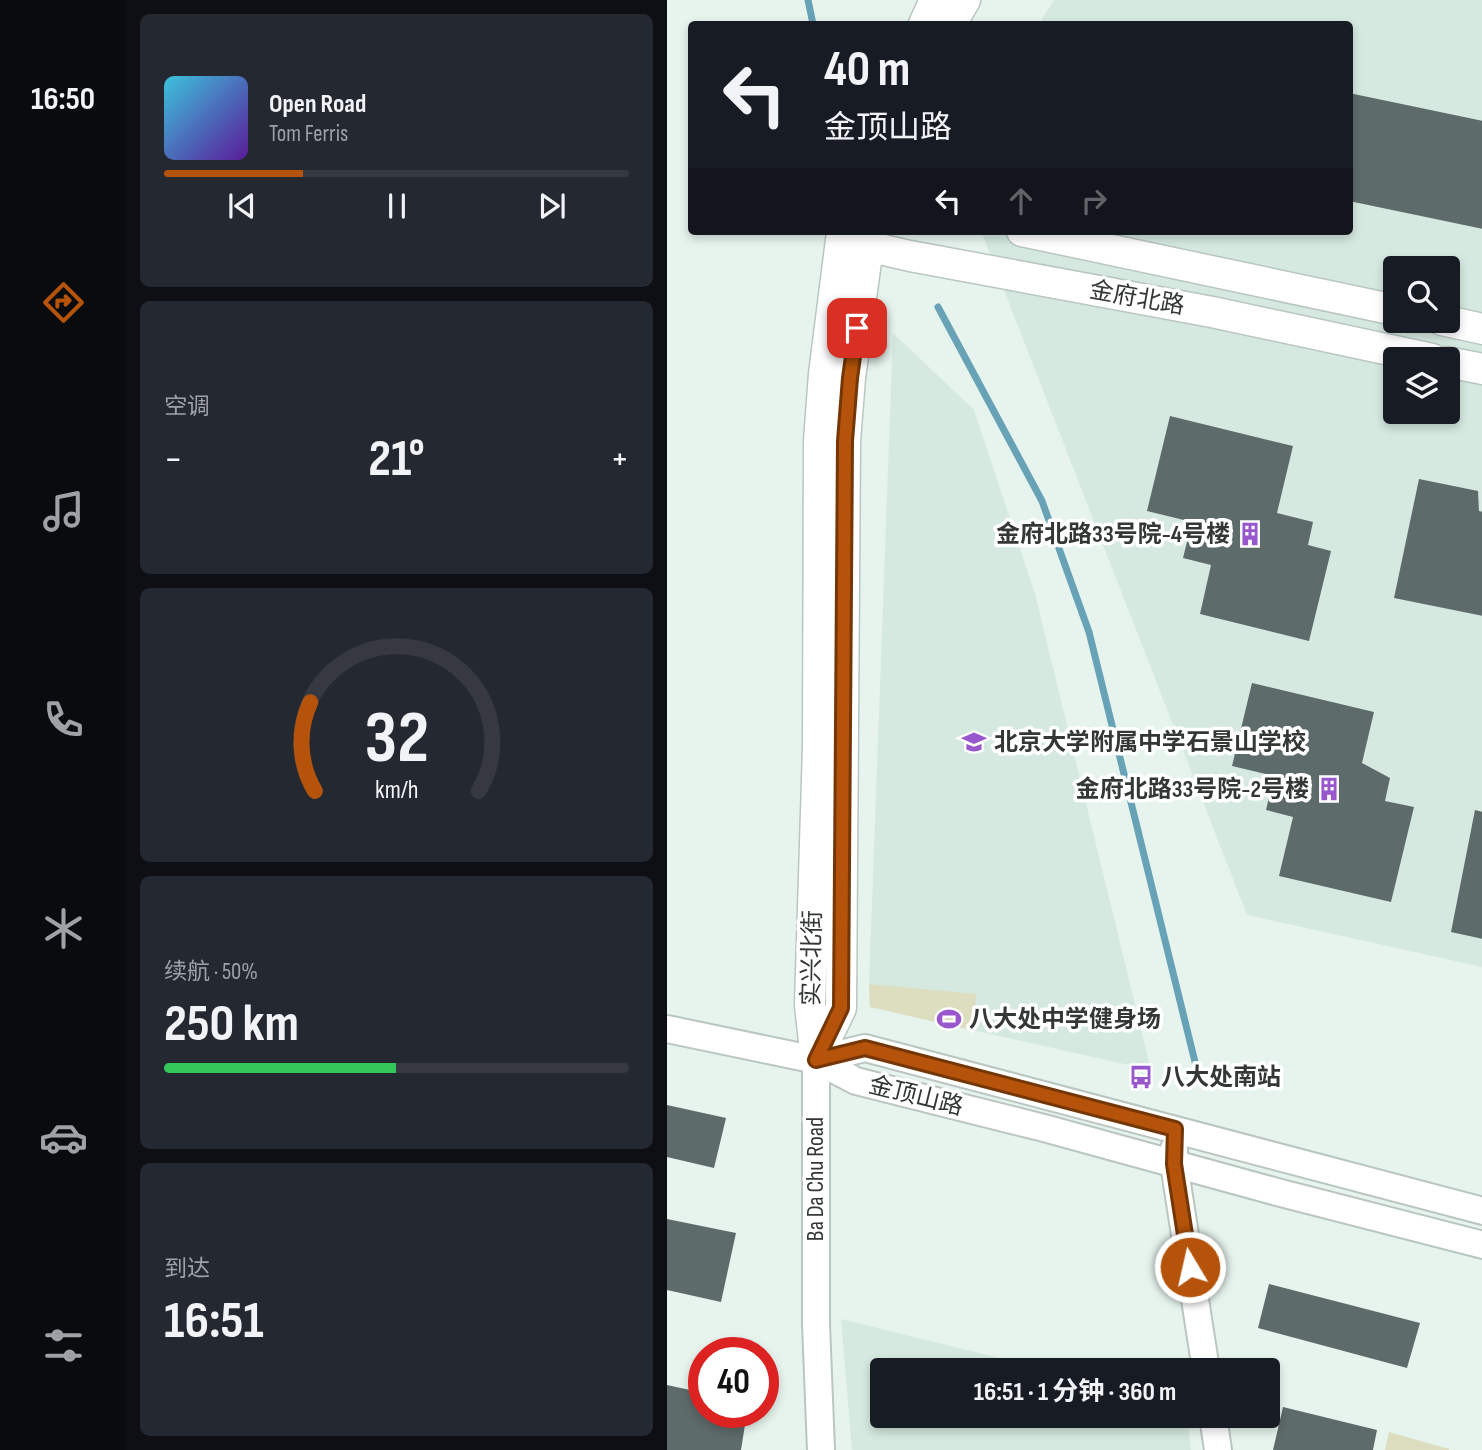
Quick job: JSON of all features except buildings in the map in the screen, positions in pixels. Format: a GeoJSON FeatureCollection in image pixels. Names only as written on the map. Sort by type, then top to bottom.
{"type":"FeatureCollection","features":[{"type":"Feature","properties":{"kind":"main road"},"geometry":{"type":"LineString","coordinates":[[925,21],[935,0]]}},
{"type":"Feature","properties":{"kind":"main road"},"geometry":{"type":"LineString","coordinates":[[953,21],[965,0]]}},
{"type":"Feature","properties":{"kind":"main road","name":"金府北路"},"geometry":{"type":"LineString","coordinates":[[1041,235],[1383,307]]}},
{"type":"Feature","properties":{"kind":"main road","name":"金府北路"},"geometry":{"type":"LineString","coordinates":[[856,237],[924,259],[1212,312],[1383,349]]}},
{"type":"Feature","properties":{"kind":"main road","name":"实兴北街"},"geometry":{"type":"LineString","coordinates":[[816,1060],[841,1008],[845,441],[856,237]]}},
{"type":"Feature","properties":{"kind":"main road"},"geometry":{"type":"LineString","coordinates":[[1460,324],[1482,329]]}},
{"type":"Feature","properties":{"kind":"main road"},"geometry":{"type":"LineString","coordinates":[[1460,365],[1482,369]]}},
{"type":"Feature","properties":{"kind":"street"},"geometry":{"type":"LineString","coordinates":[[667,1029],[816,1060]]}},
{"type":"Feature","properties":{"kind":"street","name":"金顶山路"},"geometry":{"type":"LineString","coordinates":[[816,1060],[865,1048],[1482,1211]]}},
{"type":"Feature","properties":{"kind":"street","name":"金顶山路"},"geometry":{"type":"LineString","coordinates":[[816,1060],[857,1081],[1482,1244]]}},
{"type":"Feature","properties":{"kind":"street","name":"Ba Da Chu Road"},"geometry":{"type":"LineString","coordinates":[[816,1060],[816,1324],[821,1450]]}},
{"type":"Feature","properties":{"kind":"street"},"geometry":{"type":"LineString","coordinates":[[1175,1129],[1174,1164],[1204,1358]]}},
{"type":"Feature","properties":{"kind":"street"},"geometry":{"type":"LineString","coordinates":[[1215,1428],[1218,1450]]}},
{"type":"Feature","properties":{"kind":"shaded area"},"geometry":{"type":"Polygon","coordinates":[[[1054,0],[1482,0],[1482,967],[1247,915],[983,235],[1353,235],[1353,21],[1041,21],[1054,0]]]}},
{"type":"Feature","properties":{"kind":"shaded area","name":"北京大学附属中学石景山学校"},"geometry":{"type":"Polygon","coordinates":[[[893,333],[974,410],[1035,594],[1151,1070],[870,1007],[893,333]]]}},
{"type":"Feature","properties":{"kind":"shaded area"},"geometry":{"type":"Polygon","coordinates":[[[841,1319],[999,1358],[870,1358],[870,1428],[1188,1428],[1191,1450],[852,1450],[841,1319]]]}},
{"type":"Feature","properties":{"kind":"green space","name":"八大处中学健身场"},"geometry":{"type":"Polygon","coordinates":[[[869,984],[976,994],[975,1031],[870,1007],[869,984]]]}},
{"type":"Feature","properties":{"kind":"green space"},"geometry":{"type":"Polygon","coordinates":[[[1389,1432],[1449,1449],[1449,1450],[1385,1450],[1389,1432]]]}},
{"type":"Feature","properties":{"kind":"waterway"},"geometry":{"type":"LineString","coordinates":[[808,0],[812,21]]}},
{"type":"Feature","properties":{"kind":"waterway"},"geometry":{"type":"LineString","coordinates":[[938,307],[1042,501],[1089,632],[1197,1070]]}},
{"type":"Feature","properties":{"kind":"place","name":"金府北路33号院-4号楼"},"geometry":{"type":"Point","coordinates":[1250,534]}},
{"type":"Feature","properties":{"kind":"place","name":"北京大学附属中学石景山学校"},"geometry":{"type":"Point","coordinates":[974,742]}},
{"type":"Feature","properties":{"kind":"place","name":"金府北路33号院-2号楼"},"geometry":{"type":"Point","coordinates":[1329,789]}},
{"type":"Feature","properties":{"kind":"place","name":"八大处中学健身场"},"geometry":{"type":"Point","coordinates":[949,1019]}},
{"type":"Feature","properties":{"kind":"place","name":"八大处南站"},"geometry":{"type":"Point","coordinates":[1141,1077]}},
{"type":"Feature","properties":{"kind":"route"},"geometry":{"type":"LineString","coordinates":[[857,328],[845,441],[841,1008],[816,1060],[865,1048],[1175,1129],[1174,1164],[1190,1267]]}}]}
